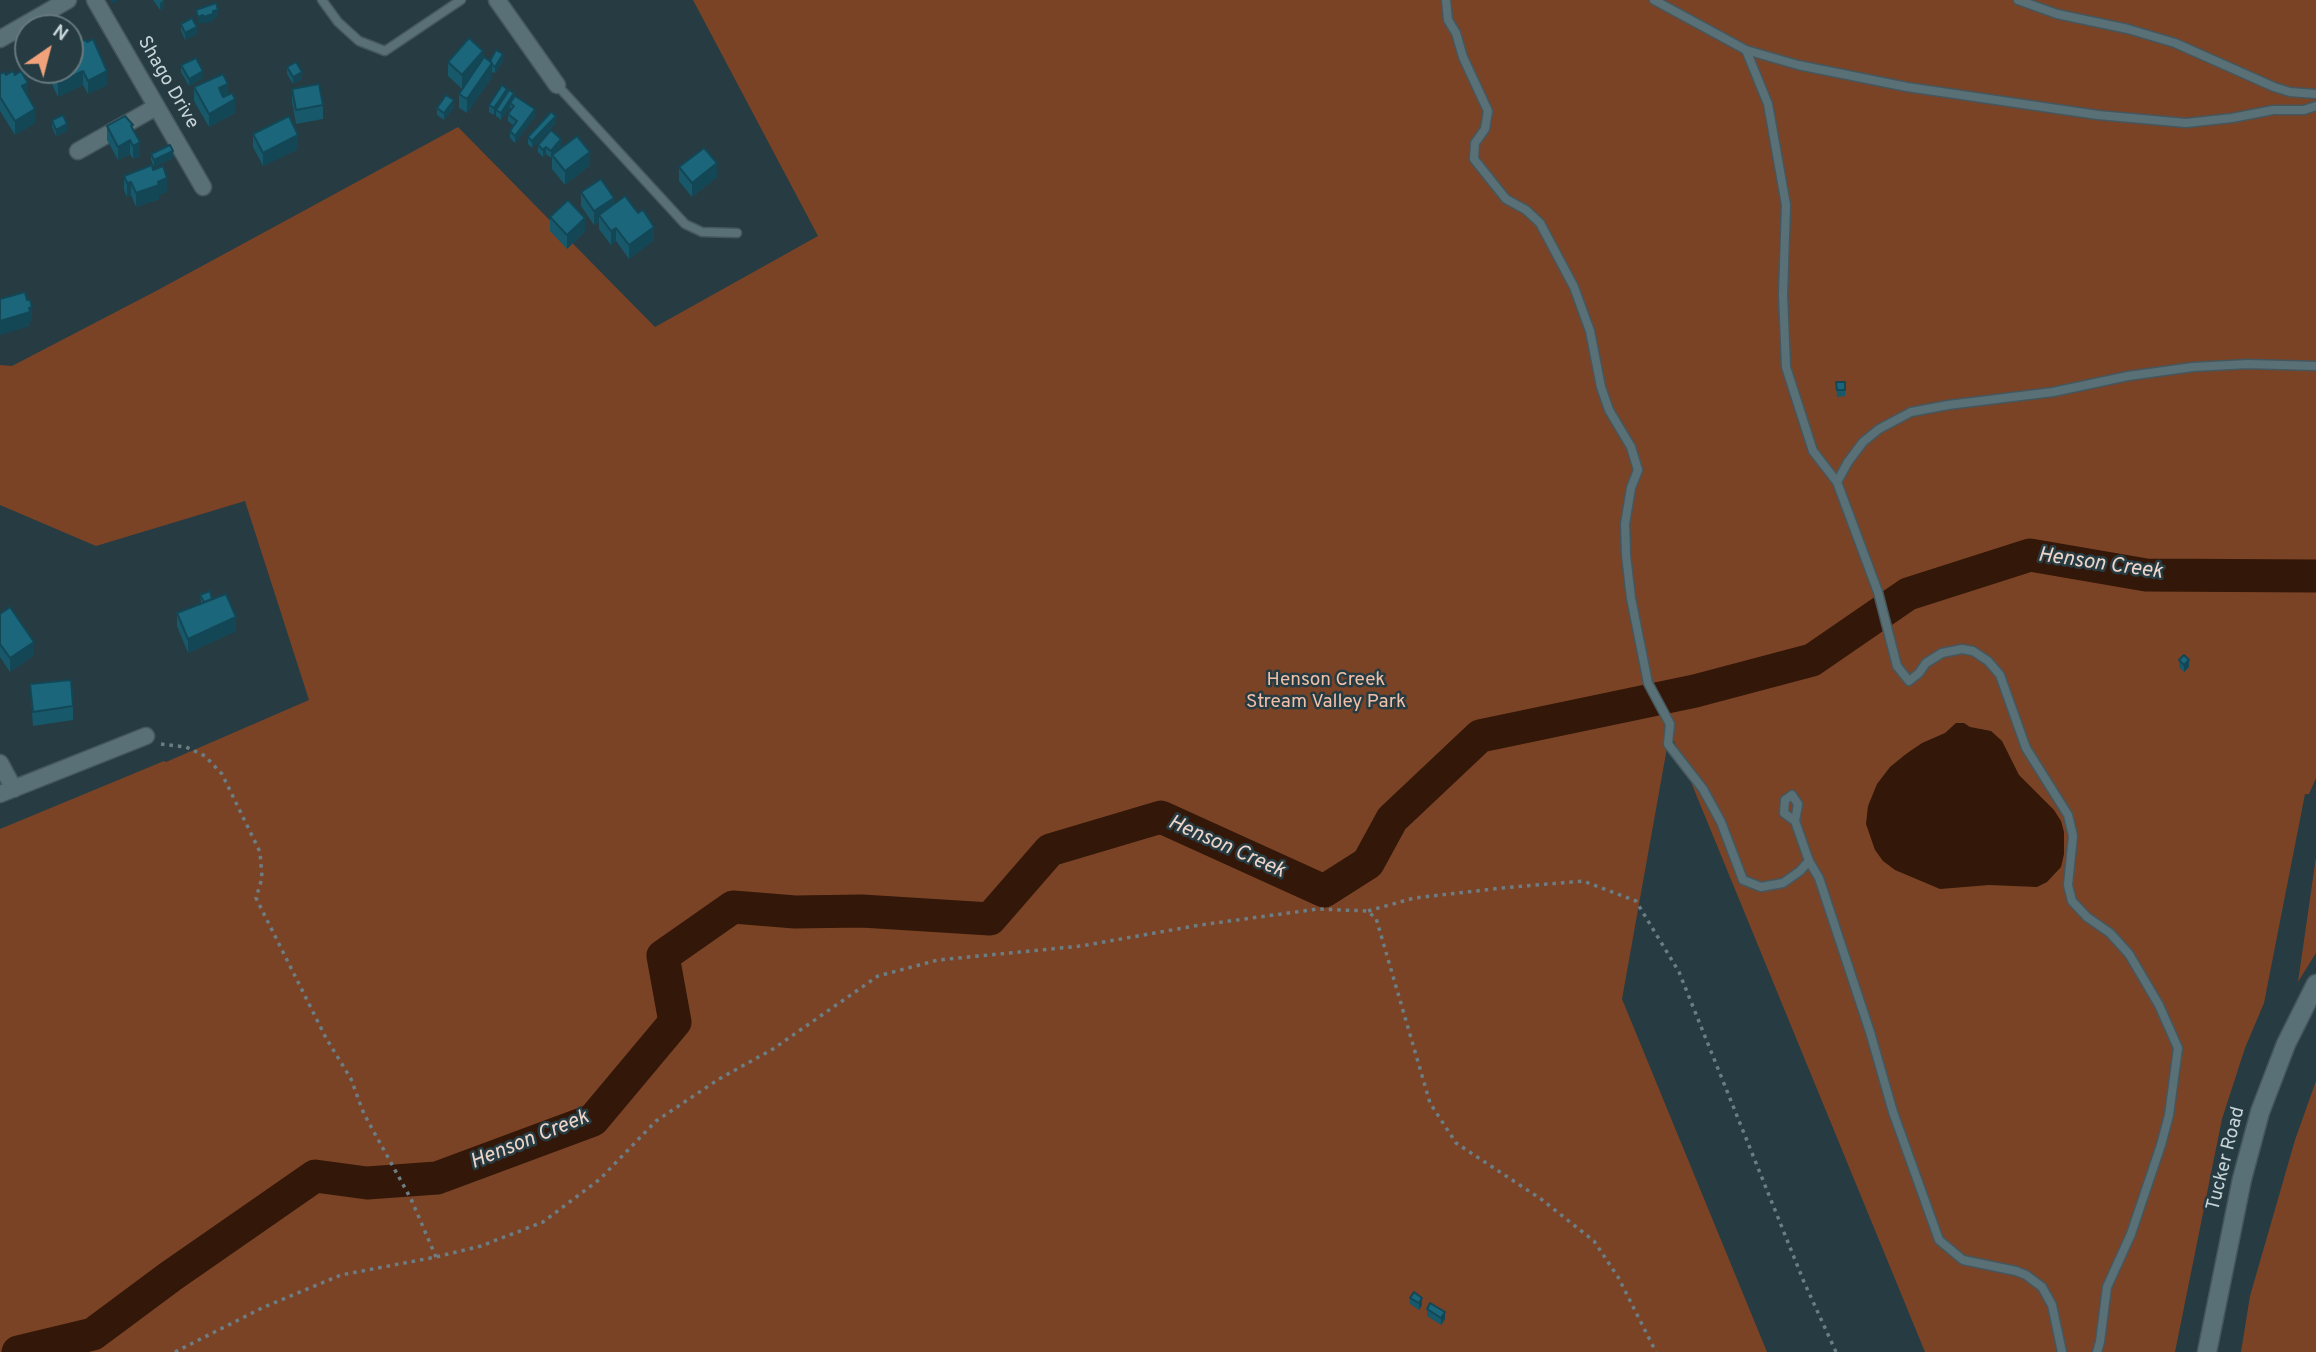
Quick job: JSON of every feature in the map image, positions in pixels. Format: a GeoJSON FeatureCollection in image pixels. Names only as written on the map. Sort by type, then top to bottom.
{"type":"FeatureCollection","features":[{"type":"Feature","properties":{"kind":"street"},"geometry":{"type":"LineString","coordinates":[[0,39],[68,0]]}},
{"type":"Feature","properties":{"kind":"street","name":"Shago Drive"},"geometry":{"type":"LineString","coordinates":[[94,0],[203,187]]}},
{"type":"Feature","properties":{"kind":"street"},"geometry":{"type":"LineString","coordinates":[[496,0],[557,85]]}},
{"type":"Feature","properties":{"kind":"street"},"geometry":{"type":"LineString","coordinates":[[78,151],[156,107]]}},
{"type":"Feature","properties":{"kind":"street"},"geometry":{"type":"LineString","coordinates":[[0,763],[7,792],[146,736]]}},
{"type":"Feature","properties":{"kind":"street","name":"Tucker Road"},"geometry":{"type":"LineString","coordinates":[[2207,1352],[2242,1179],[2260,1112],[2286,1044],[2316,984]]}},
{"type":"Feature","properties":{"kind":"lane"},"geometry":{"type":"LineString","coordinates":[[322,0],[338,22],[359,41],[384,51],[461,0]]}},
{"type":"Feature","properties":{"kind":"lane"},"geometry":{"type":"LineString","coordinates":[[1446,0],[1448,20],[1488,111],[1485,129],[1475,144],[1474,159],[1506,199],[1526,210],[1540,223],[1551,243],[1574,287],[1590,331],[1601,387],[1609,410],[1631,447],[1638,470],[1631,488],[1625,524],[1626,555],[1631,598],[1648,684],[1670,724],[1668,744],[1703,789],[1717,815],[1742,880],[1761,887],[1783,883],[1809,862]]}},
{"type":"Feature","properties":{"kind":"lane"},"geometry":{"type":"LineString","coordinates":[[1654,0],[1746,50],[1798,65],[1908,88],[2166,122],[2208,121],[2252,113],[2304,110],[2316,106]]}},
{"type":"Feature","properties":{"kind":"lane"},"geometry":{"type":"LineString","coordinates":[[2018,0],[2057,14],[2157,37],[2210,57],[2274,87],[2290,92],[2316,94]]}},
{"type":"Feature","properties":{"kind":"lane"},"geometry":{"type":"LineString","coordinates":[[1746,50],[1768,104],[1786,205],[1783,295],[1786,367],[1813,451],[1837,482],[1871,570],[1897,666],[1909,681],[1926,663],[1941,653],[1962,649],[1973,651],[1988,660],[2000,675],[2026,748],[2068,815],[2073,836],[2068,886],[2071,901],[2087,917],[2110,933],[2129,954],[2159,1005],[2178,1048],[2169,1115],[2131,1234],[2106,1287],[2097,1352]]}},
{"type":"Feature","properties":{"kind":"lane"},"geometry":{"type":"LineString","coordinates":[[557,85],[685,224],[702,232],[737,233]]}},
{"type":"Feature","properties":{"kind":"lane"},"geometry":{"type":"LineString","coordinates":[[1837,482],[1847,462],[1863,442],[1879,429],[1911,412],[2053,392],[2128,376],[2193,367],[2248,364],[2316,366]]}},
{"type":"Feature","properties":{"kind":"lane"},"geometry":{"type":"LineString","coordinates":[[1795,821],[1809,862],[1819,878],[1870,1032],[1893,1112],[1939,1240],[1963,1259],[2015,1271],[2034,1280],[2047,1295],[2064,1349]]}},
{"type":"Feature","properties":{"kind":"path"},"geometry":{"type":"LineString","coordinates":[[146,736],[151,744],[186,747],[205,755],[222,774],[261,852],[262,878],[256,898],[326,1038],[351,1079],[363,1114],[411,1199],[436,1257]]}},
{"type":"Feature","properties":{"kind":"path"},"geometry":{"type":"LineString","coordinates":[[175,1352],[264,1307],[341,1275],[481,1246],[543,1222],[600,1180],[656,1121],[719,1079],[773,1049],[878,976],[938,960],[1081,946],[1200,925],[1318,909],[1367,911],[1414,898],[1583,881],[1636,901],[1679,972],[1804,1282],[1836,1352]]}},
{"type":"Feature","properties":{"kind":"path"},"geometry":{"type":"LineString","coordinates":[[1367,911],[1376,918],[1388,954],[1430,1103],[1456,1143],[1541,1199],[1594,1241],[1618,1278],[1656,1352]]}},
{"type":"Feature","properties":{"kind":"green space","name":"Henson Creek Stream Valley Park"},"geometry":{"type":"Polygon","coordinates":[[[693,0],[2316,0],[2316,778],[2309,794],[2305,794],[2264,1003],[2245,1048],[2222,1119],[2175,1352],[1925,1352],[1670,731],[1622,999],[1767,1352],[0,1352],[0,829],[166,762],[309,700],[245,501],[96,546],[0,505],[0,365],[12,366],[458,127],[655,327],[818,236],[693,0]]]}},
{"type":"Feature","properties":{"kind":"green space"},"geometry":{"type":"Polygon","coordinates":[[[2316,857],[2316,953],[2298,982],[2316,857]]]}},
{"type":"Feature","properties":{"kind":"green space"},"geometry":{"type":"Polygon","coordinates":[[[2316,1081],[2316,1352],[2241,1352],[2250,1296],[2295,1140],[2316,1081]]]}},
{"type":"Feature","properties":{"kind":"shaded area"},"geometry":{"type":"Polygon","coordinates":[[[1956,723],[1991,731],[2002,741],[2019,775],[2054,810],[2061,821],[2064,854],[2061,867],[2047,882],[2037,887],[1989,885],[1940,889],[1895,870],[1883,861],[1875,850],[1866,824],[1868,806],[1877,784],[1890,767],[1906,754],[1945,733],[1956,723]]]}},
{"type":"Feature","properties":{"kind":"building"},"geometry":{"type":"Polygon","coordinates":[[[216,3],[218,10],[213,11],[213,14],[198,17],[196,10],[216,3]]]}},
{"type":"Feature","properties":{"kind":"building"},"geometry":{"type":"Polygon","coordinates":[[[192,18],[197,27],[185,33],[181,24],[192,18]]]}},
{"type":"Feature","properties":{"kind":"building"},"geometry":{"type":"Polygon","coordinates":[[[469,38],[483,51],[462,75],[448,62],[469,38]]]}},
{"type":"Feature","properties":{"kind":"building"},"geometry":{"type":"Polygon","coordinates":[[[93,39],[107,71],[88,81],[84,73],[84,40],[87,42],[93,39]]]}},
{"type":"Feature","properties":{"kind":"building"},"geometry":{"type":"Polygon","coordinates":[[[496,50],[503,54],[495,67],[490,61],[496,50]]]}},
{"type":"Feature","properties":{"kind":"building"},"geometry":{"type":"Polygon","coordinates":[[[484,57],[492,63],[467,99],[459,94],[484,57]]]}},
{"type":"Feature","properties":{"kind":"building"},"geometry":{"type":"Polygon","coordinates":[[[196,58],[203,71],[189,79],[181,65],[196,58]]]}},
{"type":"Feature","properties":{"kind":"building"},"geometry":{"type":"Polygon","coordinates":[[[296,62],[302,72],[293,77],[287,67],[296,62]]]}},
{"type":"Feature","properties":{"kind":"building"},"geometry":{"type":"Polygon","coordinates":[[[13,71],[14,84],[26,84],[22,86],[35,109],[15,121],[0,97],[0,74],[4,72],[6,75],[13,71]]]}},
{"type":"Feature","properties":{"kind":"building"},"geometry":{"type":"Polygon","coordinates":[[[223,74],[228,84],[219,88],[223,97],[232,93],[235,99],[209,114],[194,87],[223,74]]]}},
{"type":"Feature","properties":{"kind":"building"},"geometry":{"type":"Polygon","coordinates":[[[319,84],[323,105],[296,110],[292,89],[319,84]]]}},
{"type":"Feature","properties":{"kind":"building"},"geometry":{"type":"Polygon","coordinates":[[[502,85],[507,89],[494,108],[489,105],[502,85]]]}},
{"type":"Feature","properties":{"kind":"building"},"geometry":{"type":"Polygon","coordinates":[[[509,90],[514,93],[501,113],[496,110],[509,90]]]}},
{"type":"Feature","properties":{"kind":"building"},"geometry":{"type":"Polygon","coordinates":[[[446,95],[454,100],[444,113],[437,108],[446,95]]]}},
{"type":"Feature","properties":{"kind":"building"},"geometry":{"type":"Polygon","coordinates":[[[515,96],[535,109],[515,136],[510,131],[517,121],[508,114],[514,106],[510,103],[515,96]]]}},
{"type":"Feature","properties":{"kind":"building"},"geometry":{"type":"Polygon","coordinates":[[[551,112],[556,116],[532,141],[528,137],[551,112]]]}},
{"type":"Feature","properties":{"kind":"building"},"geometry":{"type":"Polygon","coordinates":[[[63,115],[67,124],[56,130],[52,120],[63,115]]]}},
{"type":"Feature","properties":{"kind":"building"},"geometry":{"type":"Polygon","coordinates":[[[125,116],[133,125],[131,126],[140,142],[133,146],[130,140],[118,147],[107,126],[125,116]]]}},
{"type":"Feature","properties":{"kind":"building"},"geometry":{"type":"Polygon","coordinates":[[[289,116],[298,135],[263,153],[253,134],[289,116]]]}},
{"type":"Feature","properties":{"kind":"building"},"geometry":{"type":"Polygon","coordinates":[[[551,130],[561,139],[551,151],[546,147],[543,150],[538,145],[551,130]]]}},
{"type":"Feature","properties":{"kind":"building"},"geometry":{"type":"Polygon","coordinates":[[[577,136],[590,152],[565,171],[552,155],[577,136]]]}},
{"type":"Feature","properties":{"kind":"building"},"geometry":{"type":"Polygon","coordinates":[[[170,145],[173,151],[154,160],[151,154],[170,145]]]}},
{"type":"Feature","properties":{"kind":"building"},"geometry":{"type":"Polygon","coordinates":[[[704,148],[717,163],[692,183],[679,167],[704,148]]]}},
{"type":"Feature","properties":{"kind":"building"},"geometry":{"type":"Polygon","coordinates":[[[152,165],[153,170],[163,166],[167,178],[158,182],[159,185],[136,193],[131,182],[127,183],[124,176],[152,165]]]}},
{"type":"Feature","properties":{"kind":"building"},"geometry":{"type":"Polygon","coordinates":[[[601,179],[614,198],[594,211],[581,192],[601,179]]]}},
{"type":"Feature","properties":{"kind":"building"},"geometry":{"type":"Polygon","coordinates":[[[625,196],[638,213],[643,210],[654,227],[629,245],[616,228],[611,231],[599,215],[625,196]]]}},
{"type":"Feature","properties":{"kind":"building"},"geometry":{"type":"Polygon","coordinates":[[[568,200],[585,218],[567,235],[550,217],[568,200]]]}},
{"type":"Feature","properties":{"kind":"building"},"geometry":{"type":"Polygon","coordinates":[[[25,292],[32,307],[29,308],[30,312],[0,321],[0,299],[25,292]]]}},
{"type":"Feature","properties":{"kind":"building"},"geometry":{"type":"Polygon","coordinates":[[[1836,382],[1845,382],[1845,390],[1837,390],[1836,382]]]}},
{"type":"Feature","properties":{"kind":"building"},"geometry":{"type":"Polygon","coordinates":[[[210,591],[212,599],[204,602],[200,595],[210,591]]]}},
{"type":"Feature","properties":{"kind":"building"},"geometry":{"type":"Polygon","coordinates":[[[226,594],[236,617],[188,639],[177,613],[226,594]]]}},
{"type":"Feature","properties":{"kind":"building"},"geometry":{"type":"Polygon","coordinates":[[[10,607],[34,642],[10,658],[0,644],[0,614],[10,607]]]}},
{"type":"Feature","properties":{"kind":"building"},"geometry":{"type":"Polygon","coordinates":[[[2184,655],[2189,660],[2184,665],[2179,660],[2184,655]]]}},
{"type":"Feature","properties":{"kind":"building"},"geometry":{"type":"Polygon","coordinates":[[[71,680],[73,706],[33,712],[30,684],[71,680]]]}},
{"type":"Feature","properties":{"kind":"building"},"geometry":{"type":"Polygon","coordinates":[[[1414,1292],[1422,1298],[1419,1303],[1410,1298],[1414,1292]]]}},
{"type":"Feature","properties":{"kind":"building"},"geometry":{"type":"Polygon","coordinates":[[[1430,1303],[1445,1312],[1441,1318],[1427,1309],[1430,1303]]]}},
{"type":"Feature","properties":{"kind":"waterway","name":"Henson Creek"},"geometry":{"type":"LineString","coordinates":[[18,1352],[93,1334],[315,1176],[367,1183],[437,1178],[593,1120],[675,1022],[663,956],[733,907],[795,912],[862,911],[990,919],[1050,850],[1161,817],[1324,891],[1368,863],[1392,819],[1480,736],[1695,691],[1812,660],[1908,594],[2030,555],[2146,575],[2316,576]]}}]}
